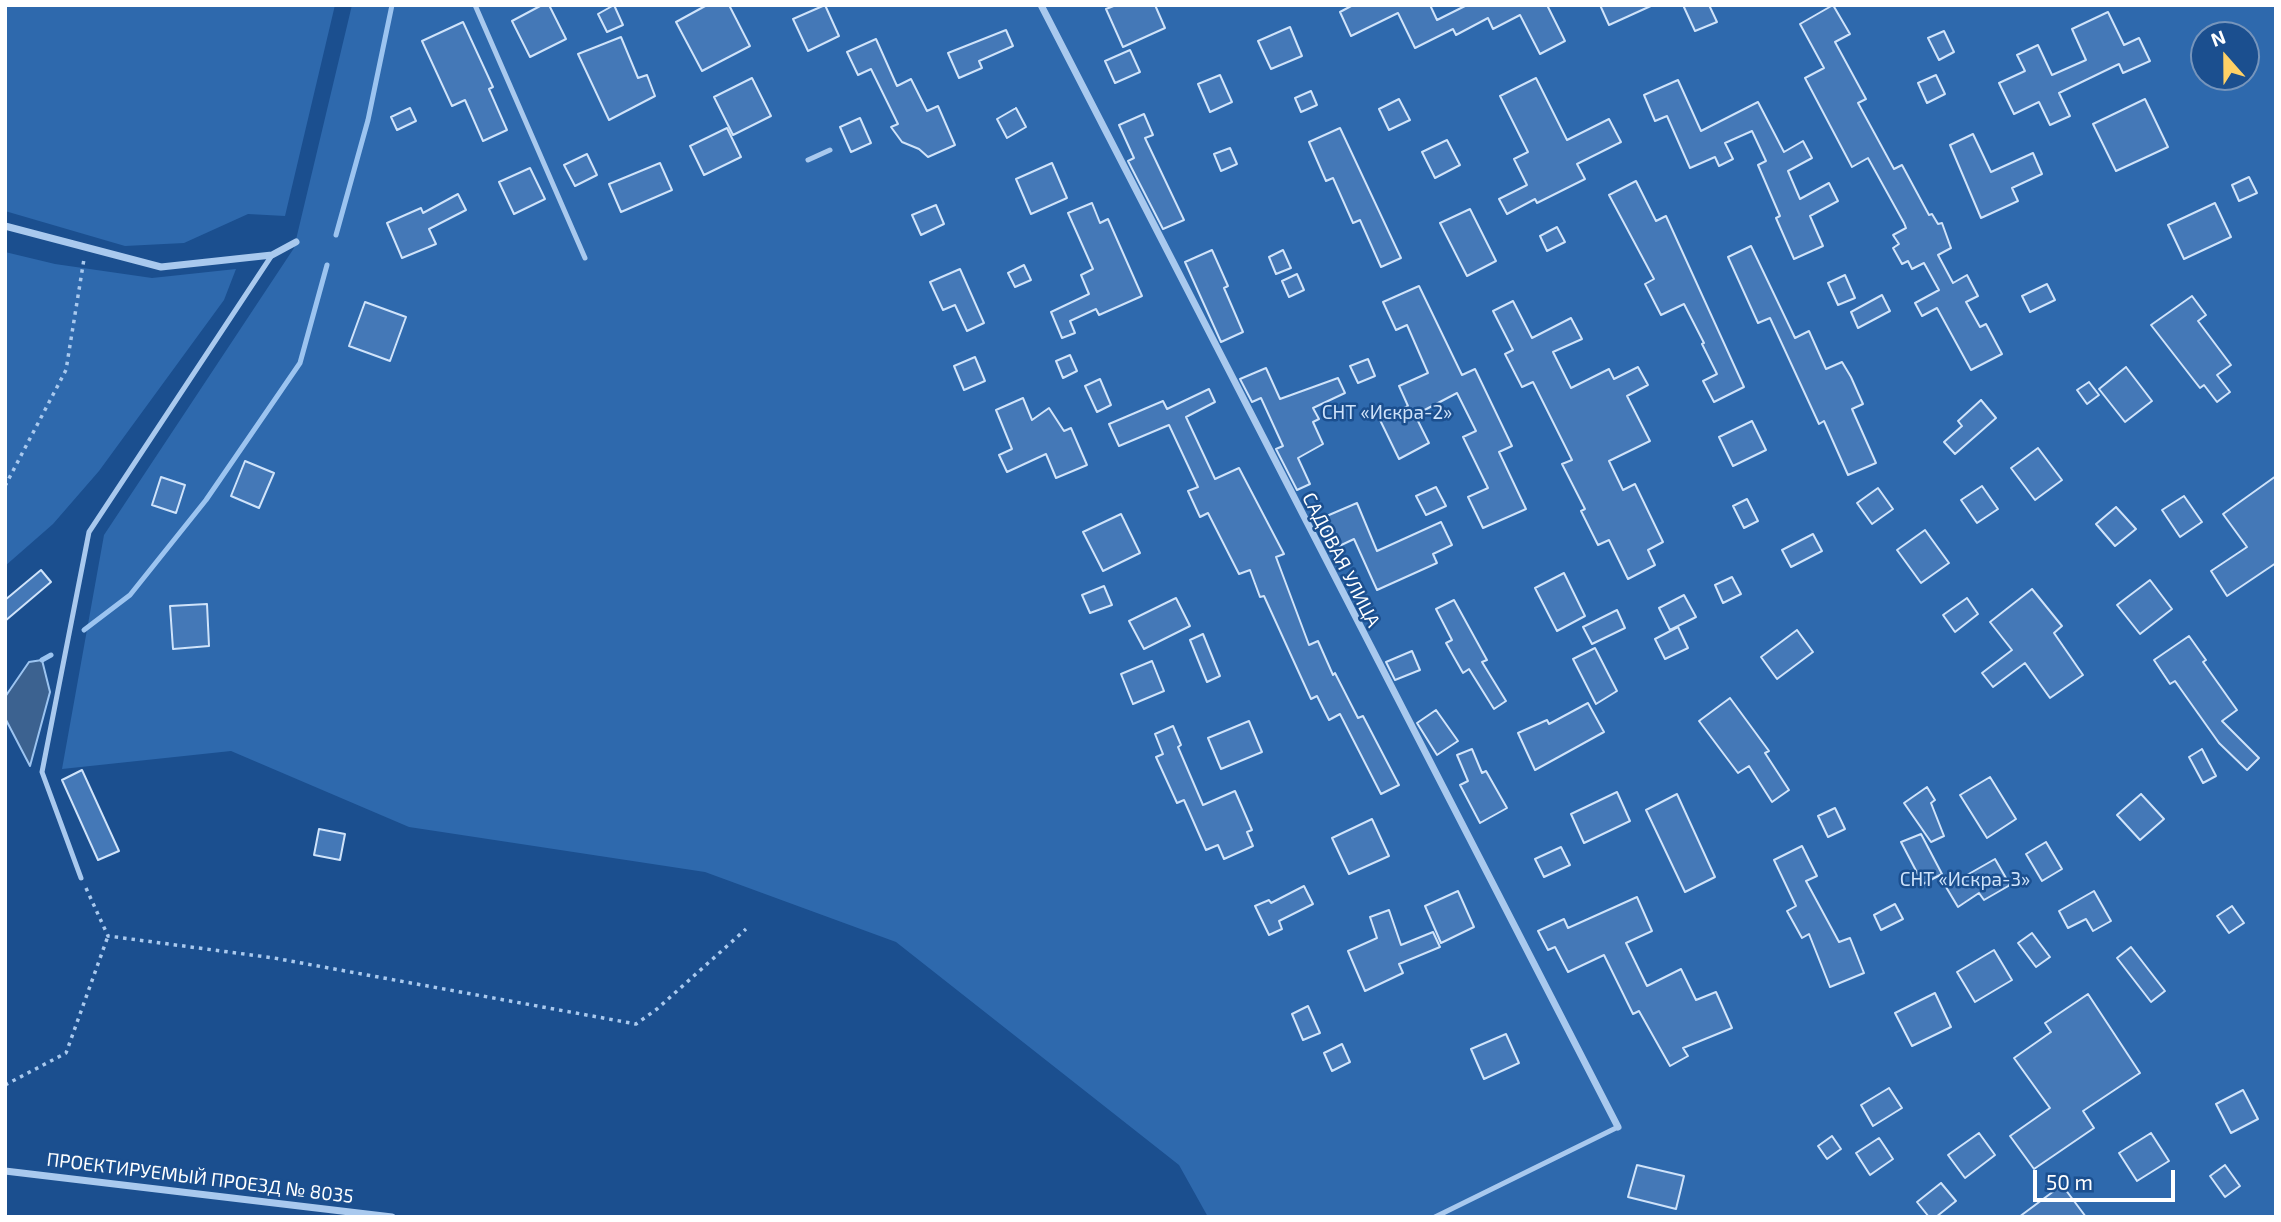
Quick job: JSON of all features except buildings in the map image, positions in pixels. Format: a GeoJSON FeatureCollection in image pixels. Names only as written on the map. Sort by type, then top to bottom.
{"type":"FeatureCollection","features":[{"type":"Feature","properties":{"kind":"street","name":"САДОВАЯ УЛИЦА"},"geometry":{"type":"LineString","coordinates":[[1041,5],[1618,1127]]}},
{"type":"Feature","properties":{"kind":"street"},"geometry":{"type":"LineString","coordinates":[[5,226],[161,267],[272,255],[296,242]]}},
{"type":"Feature","properties":{"kind":"street","name":"ПРОЕКТИРУЕМЫЙ ПРОЕЗД № 8035"},"geometry":{"type":"LineString","coordinates":[[5,1171],[392,1217]]}},
{"type":"Feature","properties":{"kind":"lane"},"geometry":{"type":"LineString","coordinates":[[475,5],[585,258]]}},
{"type":"Feature","properties":{"kind":"lane"},"geometry":{"type":"LineString","coordinates":[[808,160],[830,150]]}},
{"type":"Feature","properties":{"kind":"lane"},"geometry":{"type":"LineString","coordinates":[[81,878],[42,772],[89,532],[272,255]]}},
{"type":"Feature","properties":{"kind":"lane"},"geometry":{"type":"LineString","coordinates":[[1435,1217],[1618,1127]]}},
{"type":"Feature","properties":{"kind":"path"},"geometry":{"type":"LineString","coordinates":[[5,486],[66,370],[86,247]]}},
{"type":"Feature","properties":{"kind":"path"},"geometry":{"type":"LineString","coordinates":[[5,1085],[66,1053],[108,936],[81,878]]}},
{"type":"Feature","properties":{"kind":"path"},"geometry":{"type":"LineString","coordinates":[[108,936],[274,958],[636,1024],[657,1009],[746,929]]}},
{"type":"Feature","properties":{"kind":"green space"},"geometry":{"type":"Polygon","coordinates":[[[5,5],[335,5],[285,216],[248,214],[184,243],[125,246],[5,211],[5,5]]]}},
{"type":"Feature","properties":{"kind":"green space"},"geometry":{"type":"Polygon","coordinates":[[[352,5],[2276,5],[2276,1217],[1208,1217],[1179,1165],[896,942],[705,872],[409,827],[231,751],[62,769],[104,535],[294,248],[352,5]]]}},
{"type":"Feature","properties":{"kind":"green space"},"geometry":{"type":"Polygon","coordinates":[[[5,252],[55,264],[152,278],[236,269],[224,300],[99,471],[53,524],[5,566],[5,252]]]}},
{"type":"Feature","properties":{"kind":"shaded area"},"geometry":{"type":"Polygon","coordinates":[[[42,660],[50,692],[30,766],[5,718],[5,697],[29,662],[42,660]]]}},
{"type":"Feature","properties":{"kind":"waterway"},"geometry":{"type":"LineString","coordinates":[[336,235],[368,120],[392,5]]}},
{"type":"Feature","properties":{"kind":"waterway"},"geometry":{"type":"LineString","coordinates":[[84,630],[130,595],[206,500],[300,363],[327,265]]}},
{"type":"Feature","properties":{"kind":"waterway"},"geometry":{"type":"LineString","coordinates":[[42,660],[51,655]]}},
{"type":"Feature","properties":{"kind":"park label","name":"СНТ «Искра-2»"},"geometry":{"type":"Point","coordinates":[1387,413]}},
{"type":"Feature","properties":{"kind":"park label","name":"СНТ «Искра-3»"},"geometry":{"type":"Point","coordinates":[1965,880]}}]}
